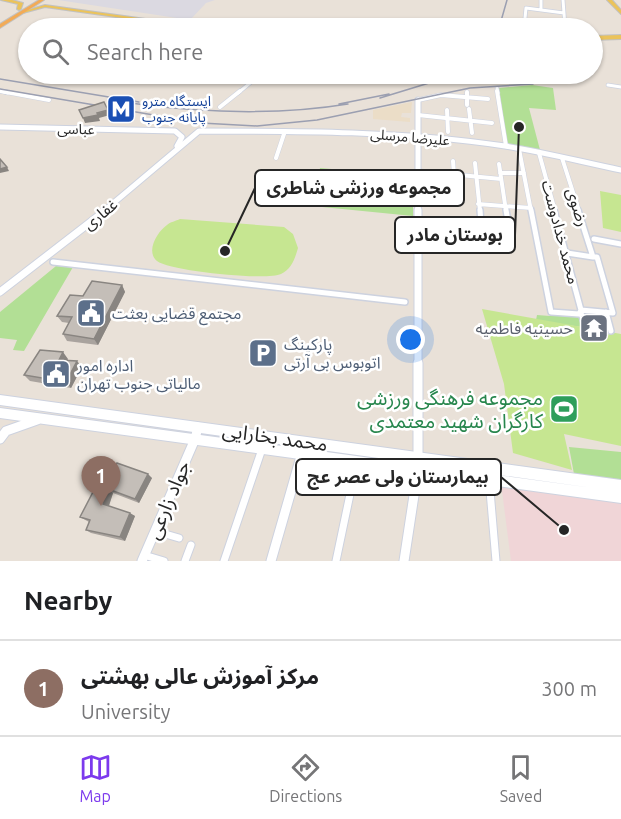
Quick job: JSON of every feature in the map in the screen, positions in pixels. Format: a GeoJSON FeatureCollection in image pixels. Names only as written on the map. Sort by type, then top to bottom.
{"type":"FeatureCollection","features":[{"type":"Feature","properties":{"kind":"highway"},"geometry":{"type":"LineString","coordinates":[[0,28],[34,0]]}},
{"type":"Feature","properties":{"kind":"highway"},"geometry":{"type":"LineString","coordinates":[[0,20],[44,0]]}},
{"type":"Feature","properties":{"kind":"main road"},"geometry":{"type":"LineString","coordinates":[[3,0],[28,0]]}},
{"type":"Feature","properties":{"kind":"main road"},"geometry":{"type":"LineString","coordinates":[[44,0],[55,6],[125,18]]}},
{"type":"Feature","properties":{"kind":"main road"},"geometry":{"type":"LineString","coordinates":[[609,0],[621,13]]}},
{"type":"Feature","properties":{"kind":"main road"},"geometry":{"type":"LineString","coordinates":[[18,1],[24,10],[55,6],[144,18]]}},
{"type":"Feature","properties":{"kind":"main road"},"geometry":{"type":"LineString","coordinates":[[603,39],[621,38]]}},
{"type":"Feature","properties":{"kind":"main road","name":"محمد بخارایی"},"geometry":{"type":"LineString","coordinates":[[0,400],[418,456],[621,497]]}},
{"type":"Feature","properties":{"kind":"main road","name":"محمد بخارایی"},"geometry":{"type":"LineString","coordinates":[[0,413],[489,478],[518,476],[621,486]]}},
{"type":"Feature","properties":{"kind":"street"},"geometry":{"type":"LineString","coordinates":[[541,0],[541,10]]}},
{"type":"Feature","properties":{"kind":"street"},"geometry":{"type":"LineString","coordinates":[[563,0],[564,18]]}},
{"type":"Feature","properties":{"kind":"street"},"geometry":{"type":"LineString","coordinates":[[525,18],[526,8],[564,13]]}},
{"type":"Feature","properties":{"kind":"street"},"geometry":{"type":"LineString","coordinates":[[220,107],[249,84]]}},
{"type":"Feature","properties":{"kind":"street"},"geometry":{"type":"LineString","coordinates":[[608,85],[621,87]]}},
{"type":"Feature","properties":{"kind":"street"},"geometry":{"type":"LineString","coordinates":[[497,88],[506,147]]}},
{"type":"Feature","properties":{"kind":"street"},"geometry":{"type":"LineString","coordinates":[[0,91],[49,100]]}},
{"type":"Feature","properties":{"kind":"street"},"geometry":{"type":"LineString","coordinates":[[404,561],[418,469],[418,100],[441,95],[467,95],[488,99]]}},
{"type":"Feature","properties":{"kind":"street"},"geometry":{"type":"LineString","coordinates":[[467,95],[472,133]]}},
{"type":"Feature","properties":{"kind":"street"},"geometry":{"type":"LineString","coordinates":[[447,110],[448,132]]}},
{"type":"Feature","properties":{"kind":"street"},"geometry":{"type":"LineString","coordinates":[[418,115],[492,123]]}},
{"type":"Feature","properties":{"kind":"street","name":"عباسی"},"geometry":{"type":"LineString","coordinates":[[0,127],[179,132],[181,141],[157,167]]}},
{"type":"Feature","properties":{"kind":"street"},"geometry":{"type":"LineString","coordinates":[[276,158],[285,131]]}},
{"type":"Feature","properties":{"kind":"street","name":"علیرضا مرسلی"},"geometry":{"type":"LineString","coordinates":[[198,132],[285,131],[418,136],[519,149],[621,170]]}},
{"type":"Feature","properties":{"kind":"street","name":"غفاری"},"geometry":{"type":"LineString","coordinates":[[0,292],[85,227],[198,132]]}},
{"type":"Feature","properties":{"kind":"street"},"geometry":{"type":"LineString","coordinates":[[519,149],[551,312],[606,312],[611,331]]}},
{"type":"Feature","properties":{"kind":"street","name":"محمد خدادوست"},"geometry":{"type":"LineString","coordinates":[[539,153],[588,335]]}},
{"type":"Feature","properties":{"kind":"street","name":"رضوی"},"geometry":{"type":"LineString","coordinates":[[562,158],[593,257],[597,257],[614,313],[606,312]]}},
{"type":"Feature","properties":{"kind":"street"},"geometry":{"type":"LineString","coordinates":[[453,160],[454,174]]}},
{"type":"Feature","properties":{"kind":"street"},"geometry":{"type":"LineString","coordinates":[[475,163],[481,224]]}},
{"type":"Feature","properties":{"kind":"street"},"geometry":{"type":"LineString","coordinates":[[499,164],[508,227]]}},
{"type":"Feature","properties":{"kind":"street"},"geometry":{"type":"LineString","coordinates":[[419,171],[476,176],[524,173]]}},
{"type":"Feature","properties":{"kind":"street"},"geometry":{"type":"LineString","coordinates":[[478,204],[531,208]]}},
{"type":"Feature","properties":{"kind":"street"},"geometry":{"type":"LineString","coordinates":[[594,239],[621,244]]}},
{"type":"Feature","properties":{"kind":"street"},"geometry":{"type":"LineString","coordinates":[[567,253],[593,257]]}},
{"type":"Feature","properties":{"kind":"street"},"geometry":{"type":"LineString","coordinates":[[53,262],[405,302]]}},
{"type":"Feature","properties":{"kind":"street"},"geometry":{"type":"LineString","coordinates":[[0,439],[6,431],[24,423],[42,419]]}},
{"type":"Feature","properties":{"kind":"street","name":"جواد زارعی"},"geometry":{"type":"LineString","coordinates":[[143,558],[195,438],[198,426]]}},
{"type":"Feature","properties":{"kind":"street"},"geometry":{"type":"LineString","coordinates":[[224,561],[263,448]]}},
{"type":"Feature","properties":{"kind":"street"},"geometry":{"type":"LineString","coordinates":[[271,561],[302,453]]}},
{"type":"Feature","properties":{"kind":"street"},"geometry":{"type":"LineString","coordinates":[[322,476],[327,457]]}},
{"type":"Feature","properties":{"kind":"street"},"geometry":{"type":"LineString","coordinates":[[336,561],[357,461]]}},
{"type":"Feature","properties":{"kind":"street"},"geometry":{"type":"LineString","coordinates":[[489,478],[496,561]]}},
{"type":"Feature","properties":{"kind":"street"},"geometry":{"type":"LineString","coordinates":[[155,531],[179,538]]}},
{"type":"Feature","properties":{"kind":"street"},"geometry":{"type":"LineString","coordinates":[[185,561],[191,545]]}},
{"type":"Feature","properties":{"kind":"street"},"geometry":{"type":"LineString","coordinates":[[143,558],[164,561]]}},
{"type":"Feature","properties":{"kind":"shaded area"},"geometry":{"type":"Polygon","coordinates":[[[58,0],[215,0],[206,3],[192,18],[177,18],[58,0]]]}},
{"type":"Feature","properties":{"kind":"shaded area"},"geometry":{"type":"Polygon","coordinates":[[[412,102],[411,113],[402,113],[401,117],[410,118],[410,122],[373,119],[373,110],[412,102]]]}},
{"type":"Feature","properties":{"kind":"shaded area"},"geometry":{"type":"Polygon","coordinates":[[[501,483],[621,498],[621,561],[511,561],[501,483]]]}},
{"type":"Feature","properties":{"kind":"green space"},"geometry":{"type":"Polygon","coordinates":[[[532,85],[553,88],[556,110],[529,108],[540,150],[507,144],[499,88],[532,85]]]}},
{"type":"Feature","properties":{"kind":"green space"},"geometry":{"type":"Polygon","coordinates":[[[320,168],[413,176],[413,216],[312,206],[320,168]]]}},
{"type":"Feature","properties":{"kind":"green space"},"geometry":{"type":"Polygon","coordinates":[[[600,191],[621,195],[621,232],[603,228],[600,191]]]}},
{"type":"Feature","properties":{"kind":"green space"},"geometry":{"type":"Polygon","coordinates":[[[180,219],[284,227],[293,234],[298,248],[288,269],[272,276],[218,274],[165,265],[154,257],[152,252],[154,242],[163,228],[180,219]]]}},
{"type":"Feature","properties":{"kind":"green space"},"geometry":{"type":"Polygon","coordinates":[[[56,266],[73,267],[24,351],[13,350],[17,340],[0,338],[0,312],[56,266]]]}},
{"type":"Feature","properties":{"kind":"green space","name":"مجموعه فرهنگی ورزشی کارگران شهید معتمدی"},"geometry":{"type":"Polygon","coordinates":[[[482,309],[621,334],[621,446],[564,434],[572,470],[513,453],[504,384],[482,309]]]}},
{"type":"Feature","properties":{"kind":"green space"},"geometry":{"type":"Polygon","coordinates":[[[550,314],[580,316],[581,327],[536,320],[537,315],[550,316],[550,314]]]}},
{"type":"Feature","properties":{"kind":"green space"},"geometry":{"type":"Polygon","coordinates":[[[569,447],[621,452],[621,481],[574,474],[569,447]]]}},
{"type":"Feature","properties":{"kind":"building"},"geometry":{"type":"Polygon","coordinates":[[[104,102],[108,110],[83,118],[79,110],[104,102]]]}},
{"type":"Feature","properties":{"kind":"building"},"geometry":{"type":"Polygon","coordinates":[[[0,159],[7,167],[0,169],[0,159]]]}},
{"type":"Feature","properties":{"kind":"building","name":"مجتمع قضایی بعثت"},"geometry":{"type":"Polygon","coordinates":[[[92,281],[122,285],[94,339],[63,334],[72,317],[57,316],[70,295],[83,296],[92,281]]]}},
{"type":"Feature","properties":{"kind":"building"},"geometry":{"type":"Polygon","coordinates":[[[592,321],[602,322],[604,328],[594,327],[592,321]]]}},
{"type":"Feature","properties":{"kind":"building","name":"اداره امور مالیاتی جنوب تهران"},"geometry":{"type":"Polygon","coordinates":[[[40,350],[63,352],[59,360],[77,361],[66,382],[24,375],[40,350]]]}},
{"type":"Feature","properties":{"kind":"building"},"geometry":{"type":"Polygon","coordinates":[[[117,463],[148,474],[135,499],[108,489],[103,504],[130,513],[120,537],[86,530],[90,520],[80,517],[107,465],[114,469],[117,463]]]}},
{"type":"Feature","properties":{"kind":"railway"},"geometry":{"type":"LineString","coordinates":[[502,18],[507,0]]}},
{"type":"Feature","properties":{"kind":"railway"},"geometry":{"type":"LineString","coordinates":[[0,79],[18,82]]}},
{"type":"Feature","properties":{"kind":"railway"},"geometry":{"type":"LineString","coordinates":[[30,84],[139,102]]}},
{"type":"Feature","properties":{"kind":"railway"},"geometry":{"type":"LineString","coordinates":[[380,98],[426,84]]}},
{"type":"Feature","properties":{"kind":"railway"},"geometry":{"type":"LineString","coordinates":[[0,89],[201,123],[257,126],[317,120],[470,88],[533,84]]}},
{"type":"Feature","properties":{"kind":"railway"},"geometry":{"type":"LineString","coordinates":[[339,104],[389,94]]}},
{"type":"Feature","properties":{"kind":"railway"},"geometry":{"type":"LineString","coordinates":[[130,103],[239,112],[321,108],[348,104]]}},
{"type":"Feature","properties":{"kind":"place","name":"ایستگاه مترو پایانه جنوب"},"geometry":{"type":"Point","coordinates":[121,109]}},
{"type":"Feature","properties":{"kind":"place","name":"بوستان مادر"},"geometry":{"type":"Point","coordinates":[519,127]}},
{"type":"Feature","properties":{"kind":"place","name":"مجموعه ورزشی شاطری"},"geometry":{"type":"Point","coordinates":[225,251]}},
{"type":"Feature","properties":{"kind":"place","name":"مجتمع قضایی بعثت"},"geometry":{"type":"Point","coordinates":[91,313]}},
{"type":"Feature","properties":{"kind":"place","name":"حسینیه فاطمیه"},"geometry":{"type":"Point","coordinates":[594,328]}},
{"type":"Feature","properties":{"kind":"place","name":"پارکینگ اتوبوس بی آرتی"},"geometry":{"type":"Point","coordinates":[263,353]}},
{"type":"Feature","properties":{"kind":"place","name":"اداره امور مالیاتی جنوب تهران"},"geometry":{"type":"Point","coordinates":[56,374]}},
{"type":"Feature","properties":{"kind":"place","name":"مجموعه فرهنگی ورزشی کارگران شهید معتمدی"},"geometry":{"type":"Point","coordinates":[564,409]}},
{"type":"Feature","properties":{"kind":"place","name":"مرکز آموزش عالی بهشتی"},"geometry":{"type":"Point","coordinates":[101,506]}},
{"type":"Feature","properties":{"kind":"place","name":"بیمارستان ولی عصر عج"},"geometry":{"type":"Point","coordinates":[564,530]}}]}
